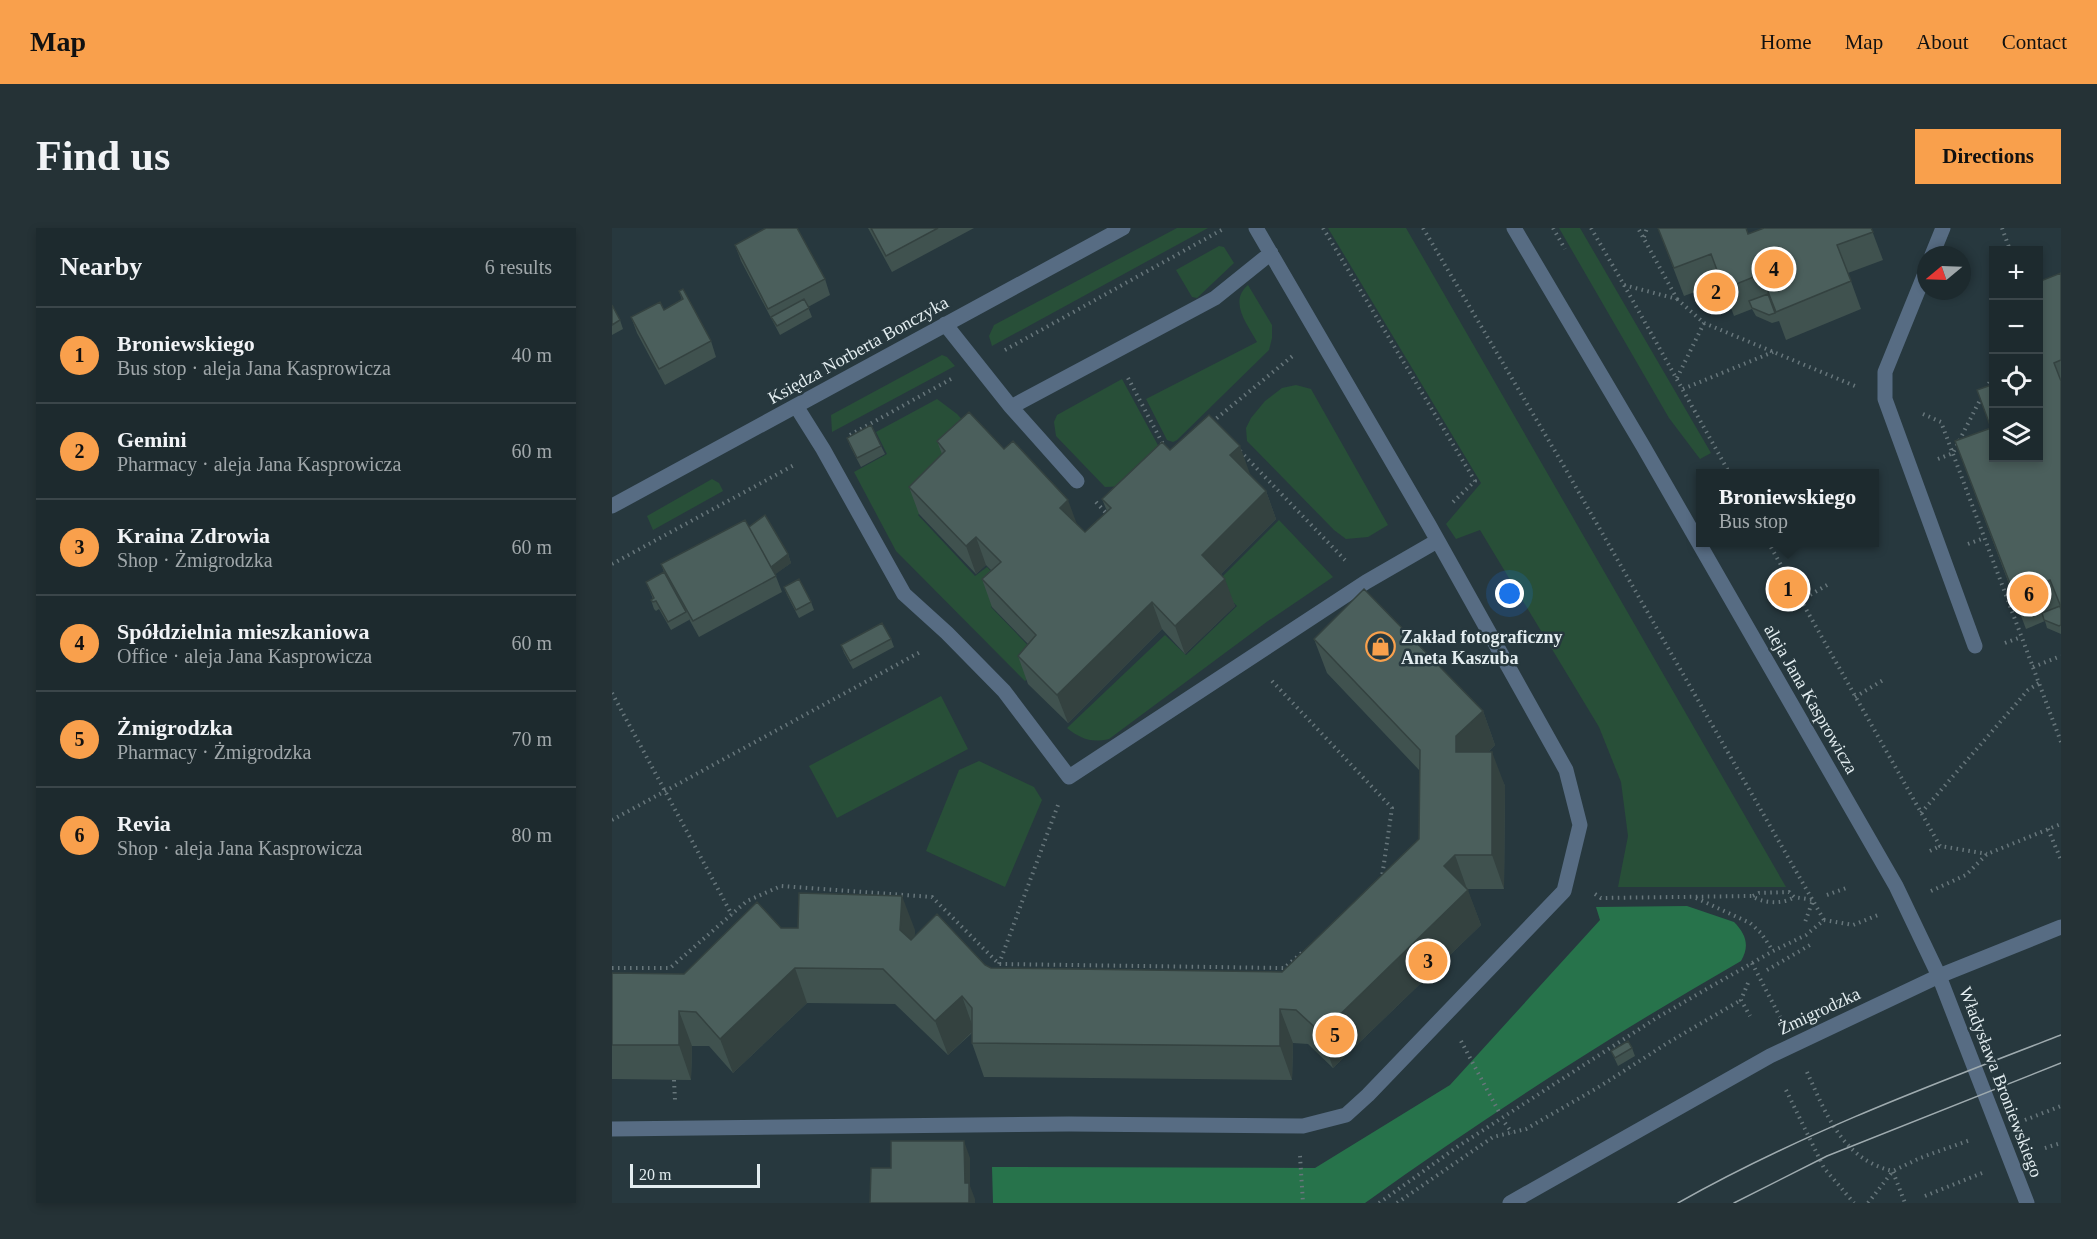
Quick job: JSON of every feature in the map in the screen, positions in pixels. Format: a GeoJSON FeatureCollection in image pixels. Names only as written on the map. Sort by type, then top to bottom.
{"type":"FeatureCollection","features":[{"type":"Feature","properties":{"kind":"street","name":"Księdza Norberta Bonczyka"},"geometry":{"type":"LineString","coordinates":[[612,506],[1123,228]]}},
{"type":"Feature","properties":{"kind":"street"},"geometry":{"type":"LineString","coordinates":[[612,1129],[1068,1124],[1299,1125],[1346,1115],[1564,891],[1580,825],[1566,770],[1429,525],[1256,228]]}},
{"type":"Feature","properties":{"kind":"street","name":"aleja Jana Kasprowicza"},"geometry":{"type":"LineString","coordinates":[[1514,228],[1696,538]]}},
{"type":"Feature","properties":{"kind":"street"},"geometry":{"type":"LineString","coordinates":[[1936,246],[1943,228]]}},
{"type":"Feature","properties":{"kind":"street"},"geometry":{"type":"LineString","coordinates":[[1011,407],[1215,298],[1271,253]]}},
{"type":"Feature","properties":{"kind":"street"},"geometry":{"type":"LineString","coordinates":[[1917,293],[1885,372],[1885,399],[1976,646]]}},
{"type":"Feature","properties":{"kind":"street"},"geometry":{"type":"LineString","coordinates":[[945,324],[1011,407],[1077,481]]}},
{"type":"Feature","properties":{"kind":"street"},"geometry":{"type":"LineString","coordinates":[[796,406],[823,449],[904,594],[947,633],[1004,691],[1069,777],[1366,582],[1437,542]]}},
{"type":"Feature","properties":{"kind":"street","name":"aleja Jana Kasprowicza"},"geometry":{"type":"LineString","coordinates":[[1701,547],[1867,834],[1910,912],[1939,976]]}},
{"type":"Feature","properties":{"kind":"street","name":"Żmigrodzka"},"geometry":{"type":"LineString","coordinates":[[1510,1203],[1770,1056],[1939,976],[2061,927]]}},
{"type":"Feature","properties":{"kind":"street","name":"Władysława Broniewskiego"},"geometry":{"type":"LineString","coordinates":[[1939,976],[2027,1203]]}},
{"type":"Feature","properties":{"kind":"path"},"geometry":{"type":"LineString","coordinates":[[997,355],[1225,228]]}},
{"type":"Feature","properties":{"kind":"path"},"geometry":{"type":"LineString","coordinates":[[1323,228],[1475,481],[1429,525]]}},
{"type":"Feature","properties":{"kind":"path"},"geometry":{"type":"LineString","coordinates":[[1379,1203],[1457,1147],[1630,1034],[1806,934],[1824,920],[1562,463],[1423,228]]}},
{"type":"Feature","properties":{"kind":"path"},"geometry":{"type":"LineString","coordinates":[[1592,228],[1727,469]]}},
{"type":"Feature","properties":{"kind":"path"},"geometry":{"type":"LineString","coordinates":[[1624,285],[1677,299],[1638,228]]}},
{"type":"Feature","properties":{"kind":"path"},"geometry":{"type":"LineString","coordinates":[[1644,238],[1647,228]]}},
{"type":"Feature","properties":{"kind":"path"},"geometry":{"type":"LineString","coordinates":[[2002,228],[2009,246]]}},
{"type":"Feature","properties":{"kind":"path"},"geometry":{"type":"LineString","coordinates":[[1677,379],[1704,323]]}},
{"type":"Feature","properties":{"kind":"path"},"geometry":{"type":"LineString","coordinates":[[1219,430],[1211,421],[1319,334]]}},
{"type":"Feature","properties":{"kind":"path"},"geometry":{"type":"LineString","coordinates":[[1114,352],[1166,448]]}},
{"type":"Feature","properties":{"kind":"path"},"geometry":{"type":"LineString","coordinates":[[1683,389],[1773,352]]}},
{"type":"Feature","properties":{"kind":"path"},"geometry":{"type":"LineString","coordinates":[[612,564],[952,379]]}},
{"type":"Feature","properties":{"kind":"path"},"geometry":{"type":"LineString","coordinates":[[1953,453],[1989,384]]}},
{"type":"Feature","properties":{"kind":"path"},"geometry":{"type":"LineString","coordinates":[[1235,447],[1366,582]]}},
{"type":"Feature","properties":{"kind":"path"},"geometry":{"type":"LineString","coordinates":[[1077,481],[1107,514],[1115,507]]}},
{"type":"Feature","properties":{"kind":"path"},"geometry":{"type":"LineString","coordinates":[[1770,547],[1940,846]]}},
{"type":"Feature","properties":{"kind":"path"},"geometry":{"type":"LineString","coordinates":[[1800,601],[1827,585]]}},
{"type":"Feature","properties":{"kind":"path"},"geometry":{"type":"LineString","coordinates":[[612,820],[916,655],[947,633]]}},
{"type":"Feature","properties":{"kind":"path"},"geometry":{"type":"LineString","coordinates":[[2032,667],[2061,656]]}},
{"type":"Feature","properties":{"kind":"path"},"geometry":{"type":"LineString","coordinates":[[1251,658],[1392,807],[1381,883]]}},
{"type":"Feature","properties":{"kind":"path"},"geometry":{"type":"LineString","coordinates":[[1855,697],[1885,679]]}},
{"type":"Feature","properties":{"kind":"path"},"geometry":{"type":"LineString","coordinates":[[1921,814],[2028,690],[2038,683],[2061,742]]}},
{"type":"Feature","properties":{"kind":"path"},"geometry":{"type":"LineString","coordinates":[[612,693],[732,915]]}},
{"type":"Feature","properties":{"kind":"path"},"geometry":{"type":"LineString","coordinates":[[999,964],[1069,777]]}},
{"type":"Feature","properties":{"kind":"path"},"geometry":{"type":"LineString","coordinates":[[1930,851],[1940,846],[1987,854],[2061,824]]}},
{"type":"Feature","properties":{"kind":"path"},"geometry":{"type":"LineString","coordinates":[[2048,829],[2061,860]]}},
{"type":"Feature","properties":{"kind":"path"},"geometry":{"type":"LineString","coordinates":[[612,968],[670,968],[747,901],[781,886],[932,897],[999,964],[1284,968],[1311,945]]}},
{"type":"Feature","properties":{"kind":"path"},"geometry":{"type":"LineString","coordinates":[[1827,895],[1846,888]]}},
{"type":"Feature","properties":{"kind":"path"},"geometry":{"type":"LineString","coordinates":[[1593,892],[1601,898],[1752,896],[1759,893],[1789,892],[1794,897],[1814,900]]}},
{"type":"Feature","properties":{"kind":"path"},"geometry":{"type":"LineString","coordinates":[[1752,896],[1760,902],[1789,901],[1794,897]]}},
{"type":"Feature","properties":{"kind":"path"},"geometry":{"type":"LineString","coordinates":[[1693,897],[1750,923],[1761,933],[1773,951]]}},
{"type":"Feature","properties":{"kind":"path"},"geometry":{"type":"LineString","coordinates":[[1597,902],[1601,898]]}},
{"type":"Feature","properties":{"kind":"path"},"geometry":{"type":"LineString","coordinates":[[1804,925],[1814,900]]}},
{"type":"Feature","properties":{"kind":"path"},"geometry":{"type":"LineString","coordinates":[[1767,970],[1810,945]]}},
{"type":"Feature","properties":{"kind":"path"},"geometry":{"type":"LineString","coordinates":[[1752,963],[1775,1006]]}},
{"type":"Feature","properties":{"kind":"path"},"geometry":{"type":"LineString","coordinates":[[670,968],[671,978]]}},
{"type":"Feature","properties":{"kind":"path"},"geometry":{"type":"LineString","coordinates":[[1397,1203],[1493,1137],[1526,1129],[1602,1085],[1668,1042],[1742,1000],[1748,983]]}},
{"type":"Feature","properties":{"kind":"path"},"geometry":{"type":"LineString","coordinates":[[1742,1000],[1750,1016]]}},
{"type":"Feature","properties":{"kind":"path"},"geometry":{"type":"LineString","coordinates":[[1447,1013],[1499,1112]]}},
{"type":"Feature","properties":{"kind":"path"},"geometry":{"type":"LineString","coordinates":[[1809,1077],[1839,1136],[1855,1152],[1878,1168],[1893,1171]]}},
{"type":"Feature","properties":{"kind":"path"},"geometry":{"type":"LineString","coordinates":[[1786,1090],[1824,1168],[1854,1203]]}},
{"type":"Feature","properties":{"kind":"path"},"geometry":{"type":"LineString","coordinates":[[2032,1118],[2061,1106]]}},
{"type":"Feature","properties":{"kind":"path"},"geometry":{"type":"LineString","coordinates":[[1505,1123],[1512,1133]]}},
{"type":"Feature","properties":{"kind":"path"},"geometry":{"type":"LineString","coordinates":[[1299,1125],[1303,1203]]}},
{"type":"Feature","properties":{"kind":"path"},"geometry":{"type":"LineString","coordinates":[[1868,1203],[1893,1171],[1920,1158],[1970,1140]]}},
{"type":"Feature","properties":{"kind":"path"},"geometry":{"type":"LineString","coordinates":[[2045,1148],[2061,1143]]}},
{"type":"Feature","properties":{"kind":"path"},"geometry":{"type":"LineString","coordinates":[[1893,1171],[1905,1203]]}},
{"type":"Feature","properties":{"kind":"path"},"geometry":{"type":"LineString","coordinates":[[1924,1196],[1983,1173]]}},
{"type":"Feature","properties":{"kind":"green space"},"geometry":{"type":"Polygon","coordinates":[[[1177,228],[1208,228],[992,346],[989,336],[994,325],[1177,228]]]}},
{"type":"Feature","properties":{"kind":"green space"},"geometry":{"type":"Polygon","coordinates":[[[1328,228],[1406,228],[1786,887],[1618,887],[1628,836],[1621,782],[1599,727],[1480,530],[1456,539],[1446,524],[1481,483],[1328,228]]]}},
{"type":"Feature","properties":{"kind":"green space"},"geometry":{"type":"Polygon","coordinates":[[[1559,228],[1580,228],[1711,453],[1700,459],[1669,418],[1559,228]]]}},
{"type":"Feature","properties":{"kind":"green space"},"geometry":{"type":"Polygon","coordinates":[[[1219,246],[1224,247],[1234,263],[1197,298],[1192,297],[1176,270],[1219,246]]]}},
{"type":"Feature","properties":{"kind":"green space"},"geometry":{"type":"Polygon","coordinates":[[[1248,285],[1272,325],[1269,350],[1177,440],[1173,442],[1167,440],[1146,399],[1257,342],[1245,321],[1240,306],[1242,292],[1248,285]]]}},
{"type":"Feature","properties":{"kind":"green space"},"geometry":{"type":"Polygon","coordinates":[[[942,355],[955,366],[832,432],[831,415],[942,355]]]}},
{"type":"Feature","properties":{"kind":"green space"},"geometry":{"type":"Polygon","coordinates":[[[1122,379],[1160,449],[1128,486],[1105,487],[1056,436],[1054,422],[1057,415],[1122,379]]]}},
{"type":"Feature","properties":{"kind":"green space"},"geometry":{"type":"Polygon","coordinates":[[[1296,385],[1311,389],[1388,525],[1368,537],[1346,539],[1334,530],[1247,441],[1246,428],[1265,401],[1282,388],[1296,385]]]}},
{"type":"Feature","properties":{"kind":"green space"},"geometry":{"type":"Polygon","coordinates":[[[937,399],[957,414],[979,438],[953,478],[918,515],[975,576],[987,567],[1009,590],[991,607],[1045,663],[1025,681],[896,551],[854,472],[887,454],[876,432],[937,399]]]}},
{"type":"Feature","properties":{"kind":"green space"},"geometry":{"type":"Polygon","coordinates":[[[712,479],[719,483],[723,491],[653,530],[647,516],[712,479]]]}},
{"type":"Feature","properties":{"kind":"green space"},"geometry":{"type":"Polygon","coordinates":[[[1279,520],[1333,577],[1268,621],[1109,739],[1097,741],[1086,739],[1067,728],[1165,635],[1186,655],[1237,606],[1215,584],[1279,520]]]}},
{"type":"Feature","properties":{"kind":"green space"},"geometry":{"type":"Polygon","coordinates":[[[941,696],[968,749],[837,818],[809,766],[941,696]]]}},
{"type":"Feature","properties":{"kind":"green space"},"geometry":{"type":"Polygon","coordinates":[[[979,761],[1034,787],[1042,800],[1005,887],[926,851],[959,770],[979,761]]]}},
{"type":"Feature","properties":{"kind":"green space"},"geometry":{"type":"Polygon","coordinates":[[[1687,906],[1734,922],[1741,931],[1746,945],[1741,961],[1550,1077],[1365,1203],[993,1203],[992,1167],[1315,1168],[1450,1085],[1600,920],[1596,907],[1687,906]]]}},
{"type":"Feature","properties":{"kind":"building"},"geometry":{"type":"Polygon","coordinates":[[[766,228],[797,228],[825,279],[768,309],[735,245],[766,228]]]}},
{"type":"Feature","properties":{"kind":"building"},"geometry":{"type":"Polygon","coordinates":[[[871,228],[938,228],[886,256],[871,228]]]}},
{"type":"Feature","properties":{"kind":"building"},"geometry":{"type":"Polygon","coordinates":[[[1658,228],[1746,228],[1748,234],[1764,228],[1871,228],[1873,232],[1837,245],[1851,281],[1776,312],[1761,274],[1724,289],[1711,254],[1674,268],[1658,228]]]}},
{"type":"Feature","properties":{"kind":"building"},"geometry":{"type":"Polygon","coordinates":[[[1718,273],[1724,291],[1716,293],[1700,288],[1697,281],[1718,273]]]}},
{"type":"Feature","properties":{"kind":"building"},"geometry":{"type":"Polygon","coordinates":[[[2061,273],[2061,360],[2054,363],[2061,381],[2061,607],[2050,580],[2014,594],[1955,441],[1989,429],[1989,462],[2043,462],[2043,280],[2061,273]]]}},
{"type":"Feature","properties":{"kind":"building"},"geometry":{"type":"Polygon","coordinates":[[[683,289],[711,341],[659,369],[631,317],[660,302],[664,310],[683,299],[679,291],[683,289]]]}},
{"type":"Feature","properties":{"kind":"building"},"geometry":{"type":"Polygon","coordinates":[[[1768,294],[1775,313],[1769,315],[1752,308],[1749,301],[1768,294]]]}},
{"type":"Feature","properties":{"kind":"building"},"geometry":{"type":"Polygon","coordinates":[[[804,299],[809,308],[777,326],[771,317],[804,299]]]}},
{"type":"Feature","properties":{"kind":"building"},"geometry":{"type":"Polygon","coordinates":[[[612,305],[620,320],[612,325],[612,305]]]}},
{"type":"Feature","properties":{"kind":"building"},"geometry":{"type":"Polygon","coordinates":[[[1989,386],[1989,423],[1977,390],[1989,386]]]}},
{"type":"Feature","properties":{"kind":"building"},"geometry":{"type":"Polygon","coordinates":[[[969,412],[1004,449],[1013,441],[1068,500],[1060,508],[1085,532],[1111,508],[1102,499],[1162,442],[1170,450],[1209,415],[1240,446],[1230,455],[1266,491],[1202,555],[1225,579],[1175,626],[1152,602],[1057,695],[1018,656],[1036,635],[982,579],[1001,562],[976,537],[966,546],[909,487],[945,451],[937,441],[969,412]]]}},
{"type":"Feature","properties":{"kind":"building"},"geometry":{"type":"Polygon","coordinates":[[[871,425],[881,446],[857,458],[847,438],[871,425]]]}},
{"type":"Feature","properties":{"kind":"building"},"geometry":{"type":"Polygon","coordinates":[[[765,515],[788,554],[771,567],[749,527],[765,515]]]}},
{"type":"Feature","properties":{"kind":"building"},"geometry":{"type":"Polygon","coordinates":[[[745,520],[776,576],[693,621],[661,564],[745,520]]]}},
{"type":"Feature","properties":{"kind":"building"},"geometry":{"type":"Polygon","coordinates":[[[664,572],[686,612],[668,622],[656,601],[651,600],[654,598],[646,582],[664,572]]]}},
{"type":"Feature","properties":{"kind":"building"},"geometry":{"type":"Polygon","coordinates":[[[799,579],[811,602],[796,610],[784,587],[799,579]]]}},
{"type":"Feature","properties":{"kind":"building"},"geometry":{"type":"Polygon","coordinates":[[[1364,589],[1483,711],[1456,736],[1456,752],[1492,752],[1492,855],[1455,855],[1444,866],[1468,890],[1321,1033],[1296,1010],[1280,1009],[1280,1046],[972,1043],[972,1008],[962,996],[935,1021],[883,969],[795,968],[720,1039],[696,1012],[679,1011],[679,1045],[612,1045],[612,973],[684,974],[757,902],[781,928],[798,928],[799,893],[902,896],[900,930],[911,940],[937,914],[985,965],[991,968],[1282,972],[1419,839],[1420,750],[1314,639],[1364,589]]]}},
{"type":"Feature","properties":{"kind":"building"},"geometry":{"type":"Polygon","coordinates":[[[2060,606],[2061,625],[2044,620],[2042,613],[2060,606]]]}},
{"type":"Feature","properties":{"kind":"building"},"geometry":{"type":"Polygon","coordinates":[[[882,623],[891,639],[850,661],[841,645],[882,623]]]}},
{"type":"Feature","properties":{"kind":"building"},"geometry":{"type":"Polygon","coordinates":[[[1628,1041],[1632,1048],[1615,1058],[1611,1051],[1628,1041]]]}},
{"type":"Feature","properties":{"kind":"building"},"geometry":{"type":"Polygon","coordinates":[[[891,1141],[964,1141],[965,1183],[969,1183],[969,1203],[870,1203],[871,1168],[891,1168],[891,1141]]]}},
{"type":"Feature","properties":{"kind":"tram line"},"geometry":{"type":"LineString","coordinates":[[1678,1203],[1771,1155],[1866,1112],[2061,1035]]}},
{"type":"Feature","properties":{"kind":"tram line"},"geometry":{"type":"LineString","coordinates":[[1734,1203],[1827,1156],[2061,1063]]}},
{"type":"Feature","properties":{"kind":"place","name":"Spółdzielnia mieszkaniowa"},"geometry":{"type":"Point","coordinates":[1774,269]}},
{"type":"Feature","properties":{"kind":"place","name":"Gemini"},"geometry":{"type":"Point","coordinates":[1716,292]}},
{"type":"Feature","properties":{"kind":"place","name":"Broniewskiego"},"geometry":{"type":"Point","coordinates":[1788,589]}},
{"type":"Feature","properties":{"kind":"place","name":"Revia"},"geometry":{"type":"Point","coordinates":[2029,594]}},
{"type":"Feature","properties":{"kind":"place","name":"Zakład fotograficzny Aneta Kaszuba"},"geometry":{"type":"Point","coordinates":[1380,647]}},
{"type":"Feature","properties":{"kind":"place","name":"Kraina Zdrowia"},"geometry":{"type":"Point","coordinates":[1428,961]}},
{"type":"Feature","properties":{"kind":"place","name":"Żmigrodzka"},"geometry":{"type":"Point","coordinates":[1335,1035]}}]}
